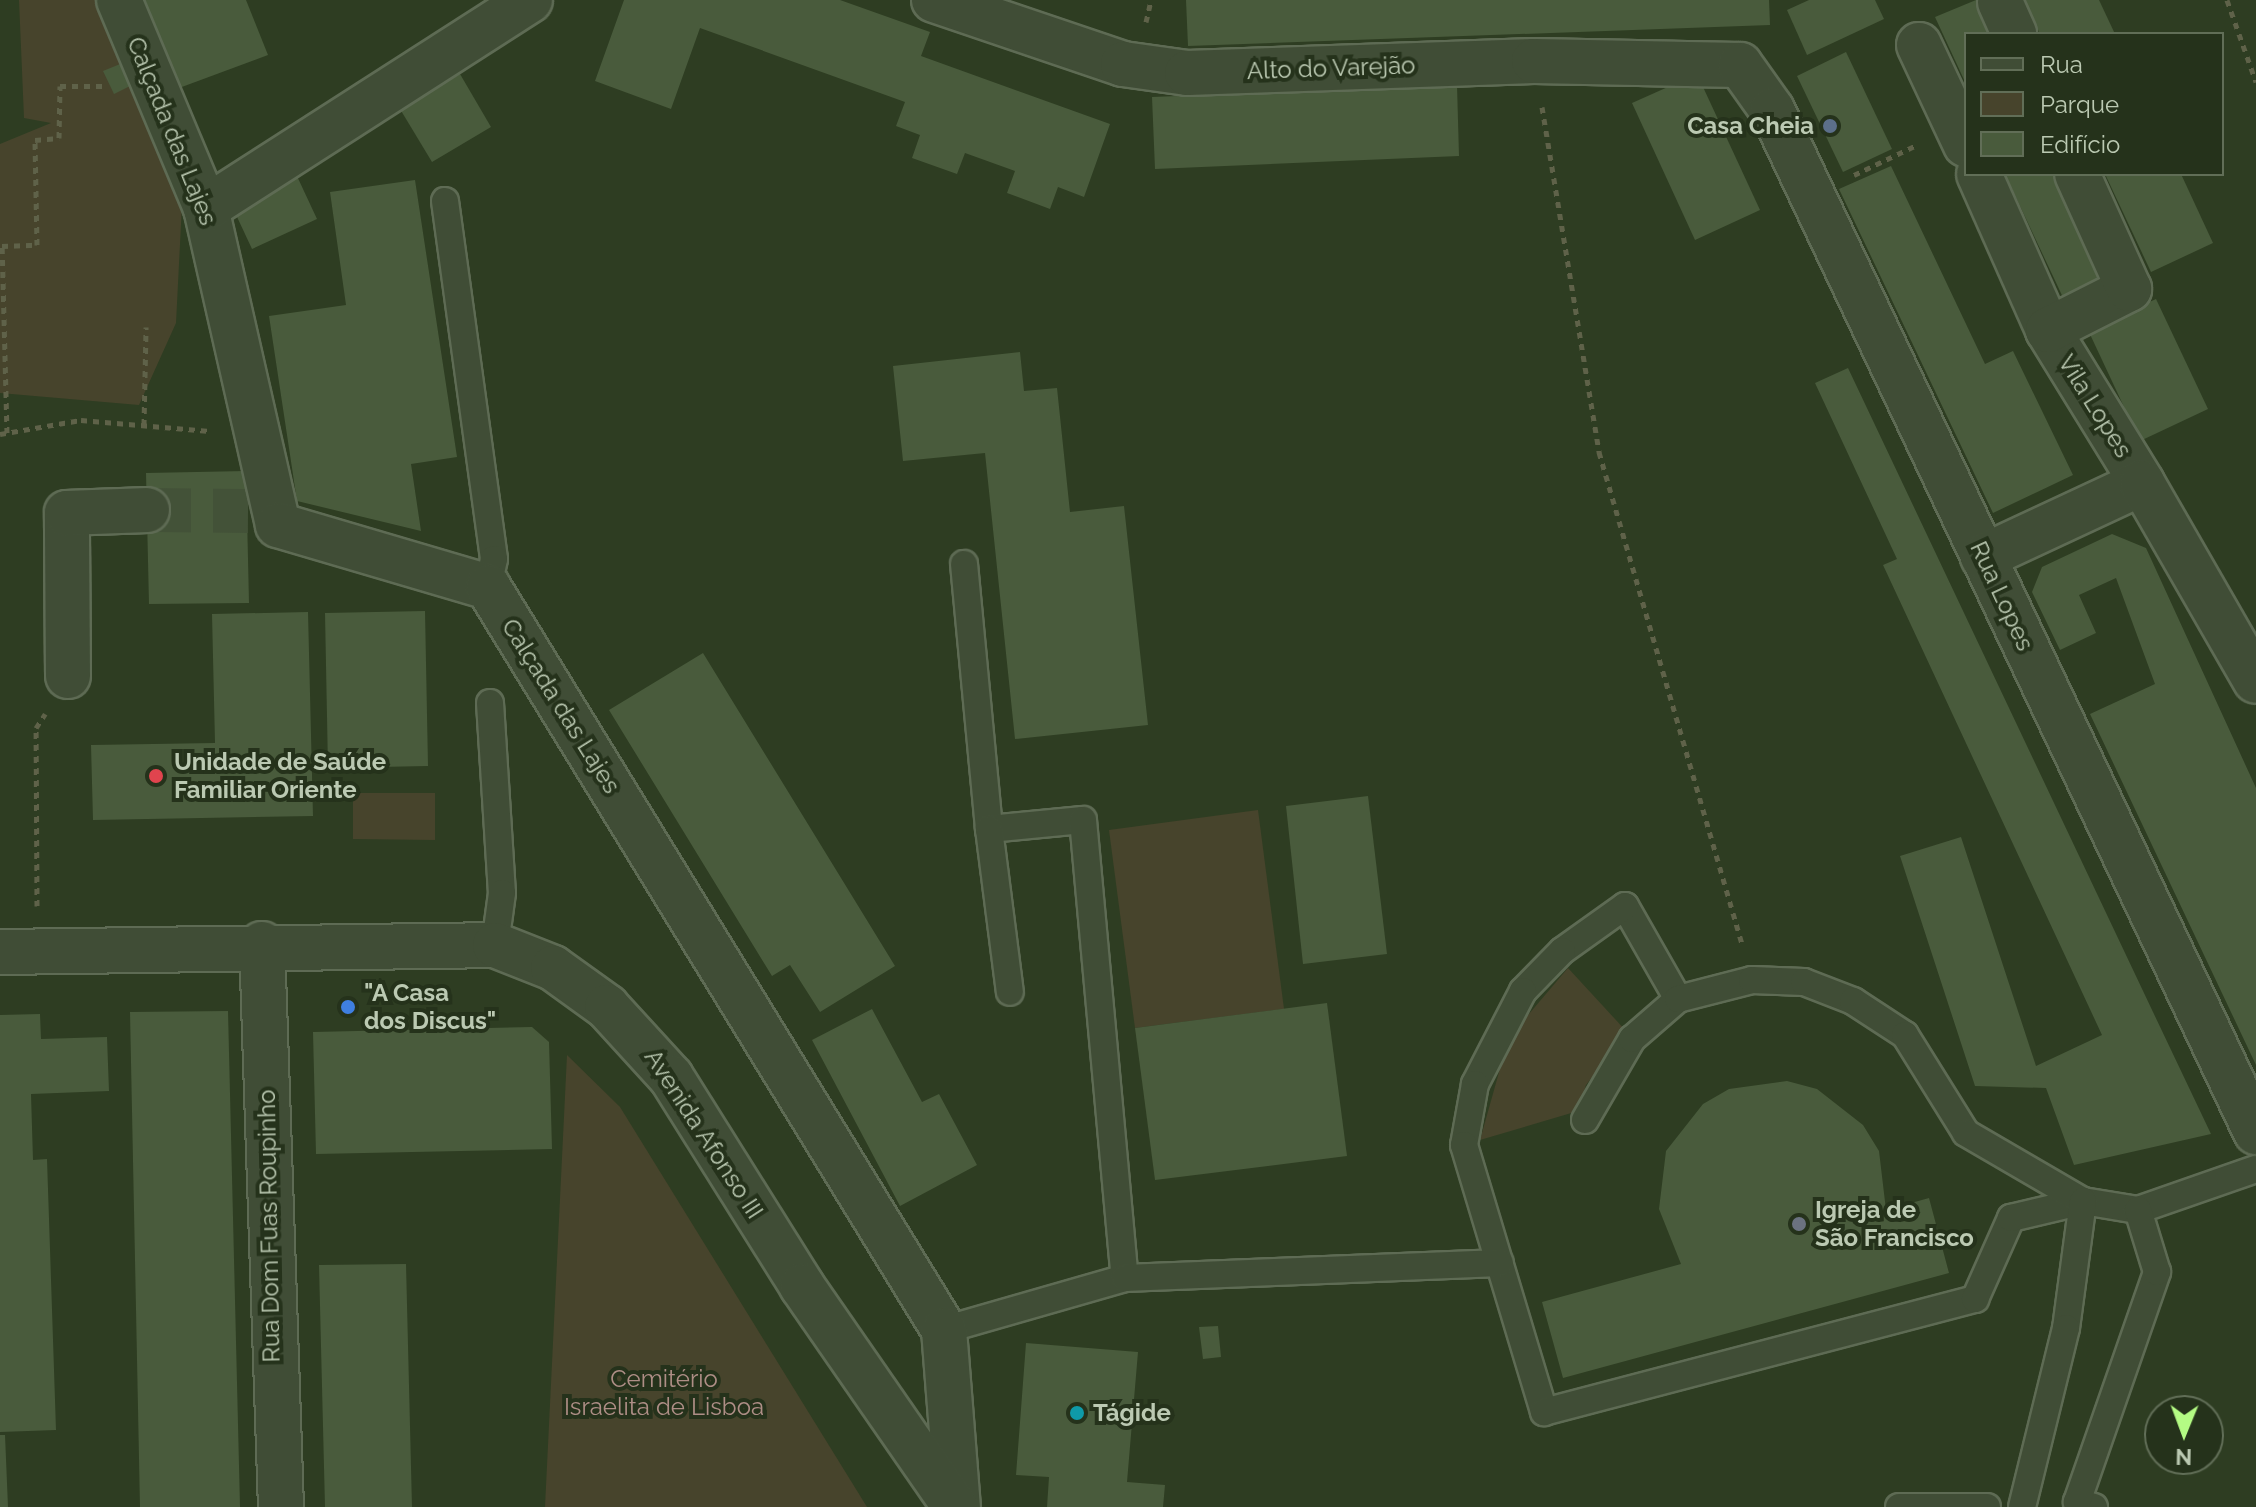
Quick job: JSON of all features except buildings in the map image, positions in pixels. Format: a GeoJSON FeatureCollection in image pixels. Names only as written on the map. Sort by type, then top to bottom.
{"type":"FeatureCollection","features":[{"type":"Feature","properties":{"kind":"street","name":"Calçada das Lajes"},"geometry":{"type":"LineString","coordinates":[[119,0],[206,208],[259,435],[263,518],[488,587],[944,1330],[957,1507]]}},
{"type":"Feature","properties":{"kind":"street"},"geometry":{"type":"LineString","coordinates":[[206,208],[530,0]]}},
{"type":"Feature","properties":{"kind":"street","name":"Alto do Varejão"},"geometry":{"type":"LineString","coordinates":[[934,0],[1123,64],[1187,73],[1534,61],[1740,65]]}},
{"type":"Feature","properties":{"kind":"street"},"geometry":{"type":"LineString","coordinates":[[1919,45],[1962,136]]}},
{"type":"Feature","properties":{"kind":"street","name":"Rua Lopes"},"geometry":{"type":"LineString","coordinates":[[1740,65],[1772,110],[2256,1132]]}},
{"type":"Feature","properties":{"kind":"street","name":"Vila Lopes"},"geometry":{"type":"LineString","coordinates":[[1980,176],[2048,330],[2142,483],[2256,681]]}},
{"type":"Feature","properties":{"kind":"street","name":"Vila Lopes"},"geometry":{"type":"LineString","coordinates":[[2048,330],[2129,289],[2078,176]]}},
{"type":"Feature","properties":{"kind":"street"},"geometry":{"type":"LineString","coordinates":[[1983,557],[2142,483]]}},
{"type":"Feature","properties":{"kind":"street"},"geometry":{"type":"LineString","coordinates":[[68,676],[67,513],[147,510]]}},
{"type":"Feature","properties":{"kind":"street","name":"Avenida Afonso III"},"geometry":{"type":"LineString","coordinates":[[18,951],[262,944],[495,945],[553,968],[641,1038],[957,1507]]}},
{"type":"Feature","properties":{"kind":"street","name":"Rua Dom Fuas Roupinho"},"geometry":{"type":"LineString","coordinates":[[262,944],[281,1507]]}},
{"type":"Feature","properties":{"kind":"lane"},"geometry":{"type":"LineString","coordinates":[[445,201],[494,559],[488,587]]}},
{"type":"Feature","properties":{"kind":"lane"},"geometry":{"type":"LineString","coordinates":[[964,564],[989,829],[1010,992]]}},
{"type":"Feature","properties":{"kind":"lane"},"geometry":{"type":"LineString","coordinates":[[490,703],[502,893],[495,945]]}},
{"type":"Feature","properties":{"kind":"lane"},"geometry":{"type":"LineString","coordinates":[[989,829],[1083,820],[1125,1278]]}},
{"type":"Feature","properties":{"kind":"lane"},"geometry":{"type":"LineString","coordinates":[[1678,999],[1625,906],[1562,951],[1523,991],[1475,1084],[1464,1145],[1544,1412],[1975,1299],[2011,1218],[2083,1201]]}},
{"type":"Feature","properties":{"kind":"lane"},"geometry":{"type":"LineString","coordinates":[[1585,1120],[1632,1039],[1678,999],[1752,980],[1804,982],[1853,1001],[1905,1035],[1966,1133],[2083,1201],[2138,1210],[2256,1169]]}},
{"type":"Feature","properties":{"kind":"lane"},"geometry":{"type":"LineString","coordinates":[[2022,1507],[2066,1328],[2083,1201]]}},
{"type":"Feature","properties":{"kind":"lane"},"geometry":{"type":"LineString","coordinates":[[2094,1507],[2077,1502],[2157,1272],[2138,1210]]}},
{"type":"Feature","properties":{"kind":"lane"},"geometry":{"type":"LineString","coordinates":[[944,1330],[1125,1278],[1500,1263]]}},
{"type":"Feature","properties":{"kind":"lane"},"geometry":{"type":"LineString","coordinates":[[1899,1507],[1987,1507]]}},
{"type":"Feature","properties":{"kind":"path"},"geometry":{"type":"LineString","coordinates":[[2227,0],[2256,82]]}},
{"type":"Feature","properties":{"kind":"path"},"geometry":{"type":"LineString","coordinates":[[1534,61],[1599,452],[1752,980]]}},
{"type":"Feature","properties":{"kind":"path"},"geometry":{"type":"LineString","coordinates":[[108,85],[60,86],[59,138],[35,140],[37,245],[2,246],[4,433],[81,420],[259,435]]}},
{"type":"Feature","properties":{"kind":"path"},"geometry":{"type":"LineString","coordinates":[[1845,179],[1962,136]]}},
{"type":"Feature","properties":{"kind":"path"},"geometry":{"type":"LineString","coordinates":[[144,425],[146,327]]}},
{"type":"Feature","properties":{"kind":"path"},"geometry":{"type":"LineString","coordinates":[[18,951],[36,728],[68,676]]}},
{"type":"Feature","properties":{"kind":"green space"},"geometry":{"type":"Polygon","coordinates":[[[19,0],[105,0],[183,185],[176,323],[139,405],[0,393],[0,144],[51,123],[24,118],[19,0]]]}},
{"type":"Feature","properties":{"kind":"green space"},"geometry":{"type":"Polygon","coordinates":[[[353,793],[435,793],[435,840],[353,839],[353,793]]]}},
{"type":"Feature","properties":{"kind":"green space"},"geometry":{"type":"Polygon","coordinates":[[[1258,810],[1284,1009],[1135,1028],[1109,830],[1258,810]]]}},
{"type":"Feature","properties":{"kind":"green space"},"geometry":{"type":"Polygon","coordinates":[[[1568,968],[1627,1032],[1586,1085],[1578,1111],[1480,1140],[1503,1058],[1523,1021],[1568,968]]]}},
{"type":"Feature","properties":{"kind":"green space","name":"Cemitério Israelita de Lisboa"},"geometry":{"type":"Polygon","coordinates":[[[567,1055],[620,1107],[867,1507],[545,1507],[567,1055]]]}},
{"type":"Feature","properties":{"kind":"tunnel"},"geometry":{"type":"LineString","coordinates":[[147,510],[248,511]]}},
{"type":"Feature","properties":{"kind":"place","name":"Casa Cheia"},"geometry":{"type":"Point","coordinates":[1830,126]}},
{"type":"Feature","properties":{"kind":"place","name":"Unidade de Saúde Familiar Oriente"},"geometry":{"type":"Point","coordinates":[156,776]}},
{"type":"Feature","properties":{"kind":"place","name":"\"A Casa dos Discus\""},"geometry":{"type":"Point","coordinates":[348,1007]}},
{"type":"Feature","properties":{"kind":"place","name":"Igreja de São Francisco"},"geometry":{"type":"Point","coordinates":[1799,1224]}},
{"type":"Feature","properties":{"kind":"place","name":"Tágide"},"geometry":{"type":"Point","coordinates":[1077,1413]}}]}
